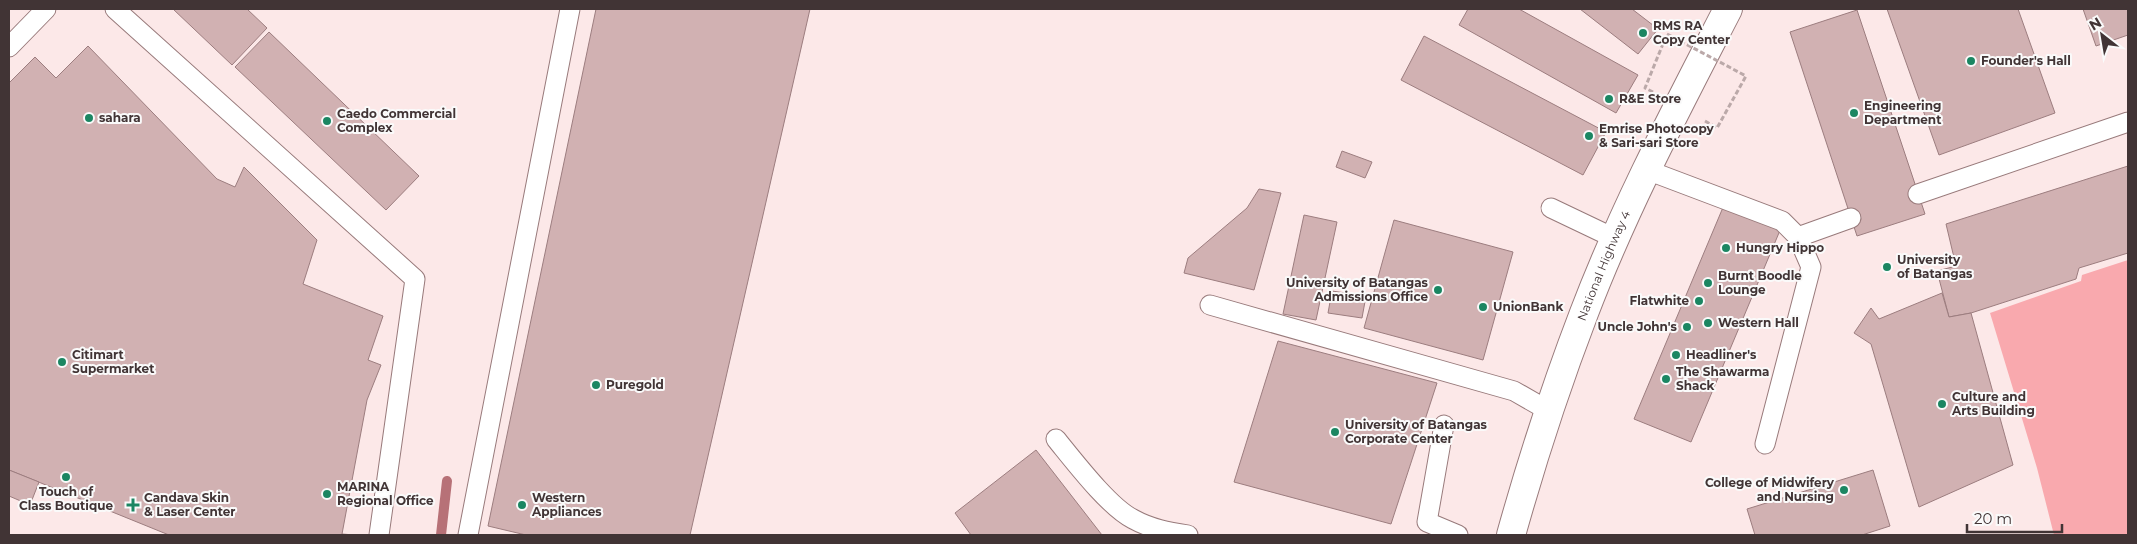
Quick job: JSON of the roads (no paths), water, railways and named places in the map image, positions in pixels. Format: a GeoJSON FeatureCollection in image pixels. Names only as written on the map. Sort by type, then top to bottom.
{"type":"FeatureCollection","features":[{"type":"Feature","properties":{"kind":"main road","name":"National Highway 4"},"geometry":{"type":"LineString","coordinates":[[1511,535],[1548,411],[1585,311],[1646,170],[1728,9]]}},
{"type":"Feature","properties":{"kind":"lane"},"geometry":{"type":"LineString","coordinates":[[9,47],[46,9]]}},
{"type":"Feature","properties":{"kind":"lane"},"geometry":{"type":"LineString","coordinates":[[115,9],[415,279],[379,535]]}},
{"type":"Feature","properties":{"kind":"lane"},"geometry":{"type":"LineString","coordinates":[[468,535],[570,9]]}},
{"type":"Feature","properties":{"kind":"lane"},"geometry":{"type":"LineString","coordinates":[[1918,194],[2128,122]]}},
{"type":"Feature","properties":{"kind":"lane"},"geometry":{"type":"LineString","coordinates":[[1646,170],[1782,221],[1798,237],[1811,267],[1765,444]]}},
{"type":"Feature","properties":{"kind":"lane"},"geometry":{"type":"LineString","coordinates":[[1551,208],[1616,239]]}},
{"type":"Feature","properties":{"kind":"lane"},"geometry":{"type":"LineString","coordinates":[[1798,237],[1851,218]]}},
{"type":"Feature","properties":{"kind":"lane"},"geometry":{"type":"LineString","coordinates":[[1210,305],[1514,391],[1548,411]]}},
{"type":"Feature","properties":{"kind":"lane"},"geometry":{"type":"LineString","coordinates":[[1444,424],[1427,522],[1458,535]]}},
{"type":"Feature","properties":{"kind":"lane"},"geometry":{"type":"LineString","coordinates":[[1056,439],[1105,496],[1132,519],[1162,531],[1188,535]]}},
{"type":"Feature","properties":{"kind":"waterway"},"geometry":{"type":"LineString","coordinates":[[441,535],[447,481]]}},
{"type":"Feature","properties":{"kind":"place","name":"RMS RA Copy Center"},"geometry":{"type":"Point","coordinates":[1643,33]}},
{"type":"Feature","properties":{"kind":"place","name":"Founder's Hall"},"geometry":{"type":"Point","coordinates":[1971,61]}},
{"type":"Feature","properties":{"kind":"place","name":"R&E Store"},"geometry":{"type":"Point","coordinates":[1609,99]}},
{"type":"Feature","properties":{"kind":"place","name":"Engineering Department"},"geometry":{"type":"Point","coordinates":[1854,113]}},
{"type":"Feature","properties":{"kind":"place","name":"sahara"},"geometry":{"type":"Point","coordinates":[89,118]}},
{"type":"Feature","properties":{"kind":"place","name":"Caedo Commercial Complex"},"geometry":{"type":"Point","coordinates":[327,121]}},
{"type":"Feature","properties":{"kind":"place","name":"Emrise Photocopy & Sari-sari Store"},"geometry":{"type":"Point","coordinates":[1589,136]}},
{"type":"Feature","properties":{"kind":"place","name":"Hungry Hippo"},"geometry":{"type":"Point","coordinates":[1726,248]}},
{"type":"Feature","properties":{"kind":"place","name":"University of Batangas"},"geometry":{"type":"Point","coordinates":[1887,267]}},
{"type":"Feature","properties":{"kind":"place","name":"Burnt Boodle Lounge"},"geometry":{"type":"Point","coordinates":[1708,283]}},
{"type":"Feature","properties":{"kind":"place","name":"University of Batangas Admissions Office"},"geometry":{"type":"Point","coordinates":[1438,290]}},
{"type":"Feature","properties":{"kind":"place","name":"Flatwhite"},"geometry":{"type":"Point","coordinates":[1699,301]}},
{"type":"Feature","properties":{"kind":"place","name":"UnionBank"},"geometry":{"type":"Point","coordinates":[1483,307]}},
{"type":"Feature","properties":{"kind":"place","name":"Western Hall"},"geometry":{"type":"Point","coordinates":[1708,323]}},
{"type":"Feature","properties":{"kind":"place","name":"Uncle John's"},"geometry":{"type":"Point","coordinates":[1687,327]}},
{"type":"Feature","properties":{"kind":"place","name":"Headliner's"},"geometry":{"type":"Point","coordinates":[1676,355]}},
{"type":"Feature","properties":{"kind":"place","name":"Citimart Supermarket"},"geometry":{"type":"Point","coordinates":[62,362]}},
{"type":"Feature","properties":{"kind":"place","name":"The Shawarma Shack"},"geometry":{"type":"Point","coordinates":[1666,379]}},
{"type":"Feature","properties":{"kind":"place","name":"Puregold"},"geometry":{"type":"Point","coordinates":[596,385]}},
{"type":"Feature","properties":{"kind":"place","name":"Culture and Arts Building"},"geometry":{"type":"Point","coordinates":[1942,404]}},
{"type":"Feature","properties":{"kind":"place","name":"University of Batangas Corporate Center"},"geometry":{"type":"Point","coordinates":[1335,432]}},
{"type":"Feature","properties":{"kind":"place","name":"Touch of Class Boutique"},"geometry":{"type":"Point","coordinates":[66,477]}},
{"type":"Feature","properties":{"kind":"place","name":"College of Midwifery and Nursing"},"geometry":{"type":"Point","coordinates":[1844,490]}},
{"type":"Feature","properties":{"kind":"place","name":"MARINA Regional Office"},"geometry":{"type":"Point","coordinates":[327,494]}},
{"type":"Feature","properties":{"kind":"place","name":"Candava Skin & Laser Center"},"geometry":{"type":"Point","coordinates":[133,505]}},
{"type":"Feature","properties":{"kind":"place","name":"Western Appliances"},"geometry":{"type":"Point","coordinates":[522,505]}}]}
